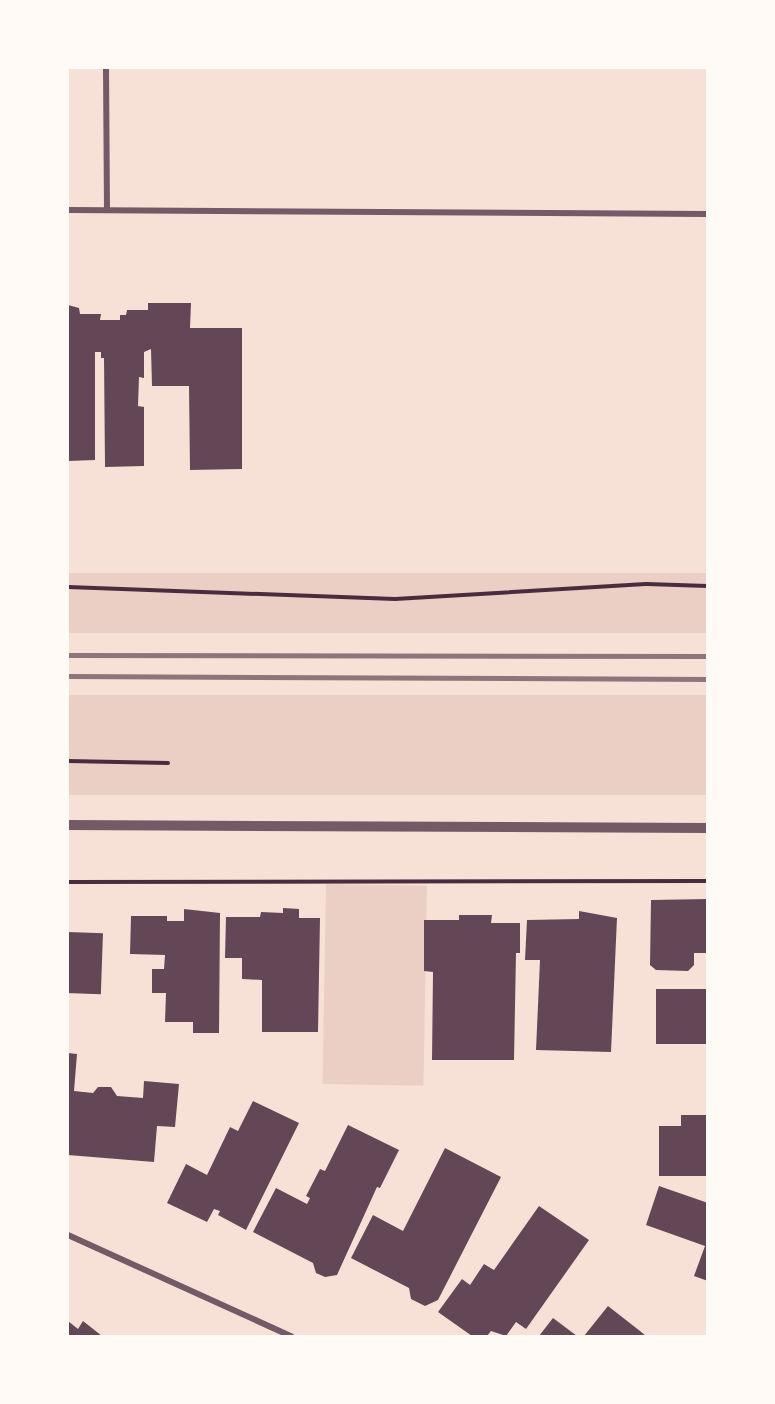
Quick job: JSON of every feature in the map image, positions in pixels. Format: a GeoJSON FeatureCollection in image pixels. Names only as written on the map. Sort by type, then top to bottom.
{"type":"FeatureCollection","features":[{"type":"Feature","properties":{"kind":"street"},"geometry":{"type":"LineString","coordinates":[[106,68],[107,210]]}},
{"type":"Feature","properties":{"kind":"street"},"geometry":{"type":"LineString","coordinates":[[68,210],[708,214]]}},
{"type":"Feature","properties":{"kind":"street"},"geometry":{"type":"LineString","coordinates":[[68,825],[708,828]]}},
{"type":"Feature","properties":{"kind":"street"},"geometry":{"type":"LineString","coordinates":[[68,1235],[291,1336]]}},
{"type":"Feature","properties":{"kind":"path"},"geometry":{"type":"LineString","coordinates":[[68,587],[395,599],[646,584],[708,586]]}},
{"type":"Feature","properties":{"kind":"path"},"geometry":{"type":"LineString","coordinates":[[68,761],[168,764]]}},
{"type":"Feature","properties":{"kind":"path"},"geometry":{"type":"LineString","coordinates":[[68,882],[708,881]]}},
{"type":"Feature","properties":{"kind":"shaded area"},"geometry":{"type":"Polygon","coordinates":[[[68,573],[707,573],[707,633],[68,633],[68,573]]]}},
{"type":"Feature","properties":{"kind":"shaded area"},"geometry":{"type":"Polygon","coordinates":[[[68,695],[707,695],[707,795],[68,795],[68,695]]]}},
{"type":"Feature","properties":{"kind":"shaded area"},"geometry":{"type":"Polygon","coordinates":[[[326,884],[427,886],[423,1086],[323,1084],[326,884]]]}},
{"type":"Feature","properties":{"kind":"building"},"geometry":{"type":"Polygon","coordinates":[[[148,303],[191,303],[190,328],[242,328],[242,469],[190,470],[189,386],[152,386],[151,349],[144,352],[144,378],[139,377],[138,406],[144,407],[144,466],[105,467],[104,358],[101,358],[101,352],[95,352],[95,460],[68,461],[68,305],[79,308],[80,314],[101,314],[100,320],[120,320],[120,315],[126,315],[127,310],[148,310],[148,303]]]}},
{"type":"Feature","properties":{"kind":"building"},"geometry":{"type":"Polygon","coordinates":[[[708,899],[708,953],[694,953],[694,965],[688,971],[656,970],[650,965],[651,900],[708,899]]]}},
{"type":"Feature","properties":{"kind":"building"},"geometry":{"type":"Polygon","coordinates":[[[283,908],[299,909],[299,918],[320,918],[318,1032],[262,1032],[262,980],[242,979],[242,958],[225,958],[226,917],[260,917],[261,912],[283,913],[283,908]]]}},
{"type":"Feature","properties":{"kind":"building"},"geometry":{"type":"Polygon","coordinates":[[[184,909],[220,913],[219,1033],[193,1033],[193,1022],[165,1022],[166,993],[152,993],[152,969],[164,969],[165,955],[130,954],[131,916],[167,916],[167,921],[184,921],[184,909]]]}},
{"type":"Feature","properties":{"kind":"building"},"geometry":{"type":"Polygon","coordinates":[[[579,911],[617,918],[611,1052],[536,1050],[540,960],[525,960],[527,920],[579,919],[579,911]]]}},
{"type":"Feature","properties":{"kind":"building"},"geometry":{"type":"Polygon","coordinates":[[[459,915],[492,915],[491,923],[520,923],[520,953],[516,953],[514,1060],[432,1060],[433,972],[424,971],[424,920],[459,920],[459,915]]]}},
{"type":"Feature","properties":{"kind":"building"},"geometry":{"type":"Polygon","coordinates":[[[68,932],[103,933],[101,994],[68,993],[68,932]]]}},
{"type":"Feature","properties":{"kind":"building"},"geometry":{"type":"Polygon","coordinates":[[[656,989],[708,989],[708,1044],[656,1044],[656,989]]]}},
{"type":"Feature","properties":{"kind":"building"},"geometry":{"type":"Polygon","coordinates":[[[68,1053],[77,1054],[74,1091],[93,1093],[98,1087],[111,1087],[117,1096],[143,1098],[144,1081],[179,1084],[175,1127],[157,1126],[154,1162],[68,1155],[68,1053]]]}},
{"type":"Feature","properties":{"kind":"building"},"geometry":{"type":"Polygon","coordinates":[[[253,1101],[299,1123],[246,1230],[218,1215],[220,1211],[214,1209],[207,1222],[167,1203],[186,1164],[207,1175],[230,1127],[238,1131],[253,1101]]]}},
{"type":"Feature","properties":{"kind":"building"},"geometry":{"type":"Polygon","coordinates":[[[681,1115],[708,1115],[708,1176],[659,1176],[659,1126],[681,1126],[681,1115]]]}},
{"type":"Feature","properties":{"kind":"building"},"geometry":{"type":"Polygon","coordinates":[[[348,1125],[399,1150],[380,1188],[377,1187],[337,1275],[325,1277],[316,1273],[313,1263],[253,1232],[276,1188],[307,1204],[310,1198],[306,1196],[320,1169],[325,1171],[348,1125]]]}},
{"type":"Feature","properties":{"kind":"building"},"geometry":{"type":"Polygon","coordinates":[[[445,1148],[501,1177],[438,1300],[425,1306],[411,1299],[409,1288],[351,1258],[373,1215],[403,1231],[445,1148]]]}},
{"type":"Feature","properties":{"kind":"building"},"geometry":{"type":"Polygon","coordinates":[[[659,1186],[708,1203],[708,1281],[694,1276],[705,1246],[646,1225],[659,1186]]]}},
{"type":"Feature","properties":{"kind":"building"},"geometry":{"type":"Polygon","coordinates":[[[539,1206],[589,1240],[526,1329],[516,1322],[506,1336],[491,1331],[487,1336],[472,1336],[438,1312],[462,1279],[470,1285],[484,1264],[494,1270],[539,1206]]]}},
{"type":"Feature","properties":{"kind":"building"},"geometry":{"type":"Polygon","coordinates":[[[608,1306],[640,1331],[646,1336],[584,1336],[608,1306]]]}},
{"type":"Feature","properties":{"kind":"building"},"geometry":{"type":"Polygon","coordinates":[[[553,1318],[577,1336],[539,1336],[553,1318]]]}},
{"type":"Feature","properties":{"kind":"building"},"geometry":{"type":"Polygon","coordinates":[[[68,1321],[78,1329],[83,1321],[102,1336],[68,1336],[68,1321]]]}},
{"type":"Feature","properties":{"kind":"railway"},"geometry":{"type":"LineString","coordinates":[[68,655],[708,656]]}},
{"type":"Feature","properties":{"kind":"railway"},"geometry":{"type":"LineString","coordinates":[[68,676],[708,679]]}}]}
